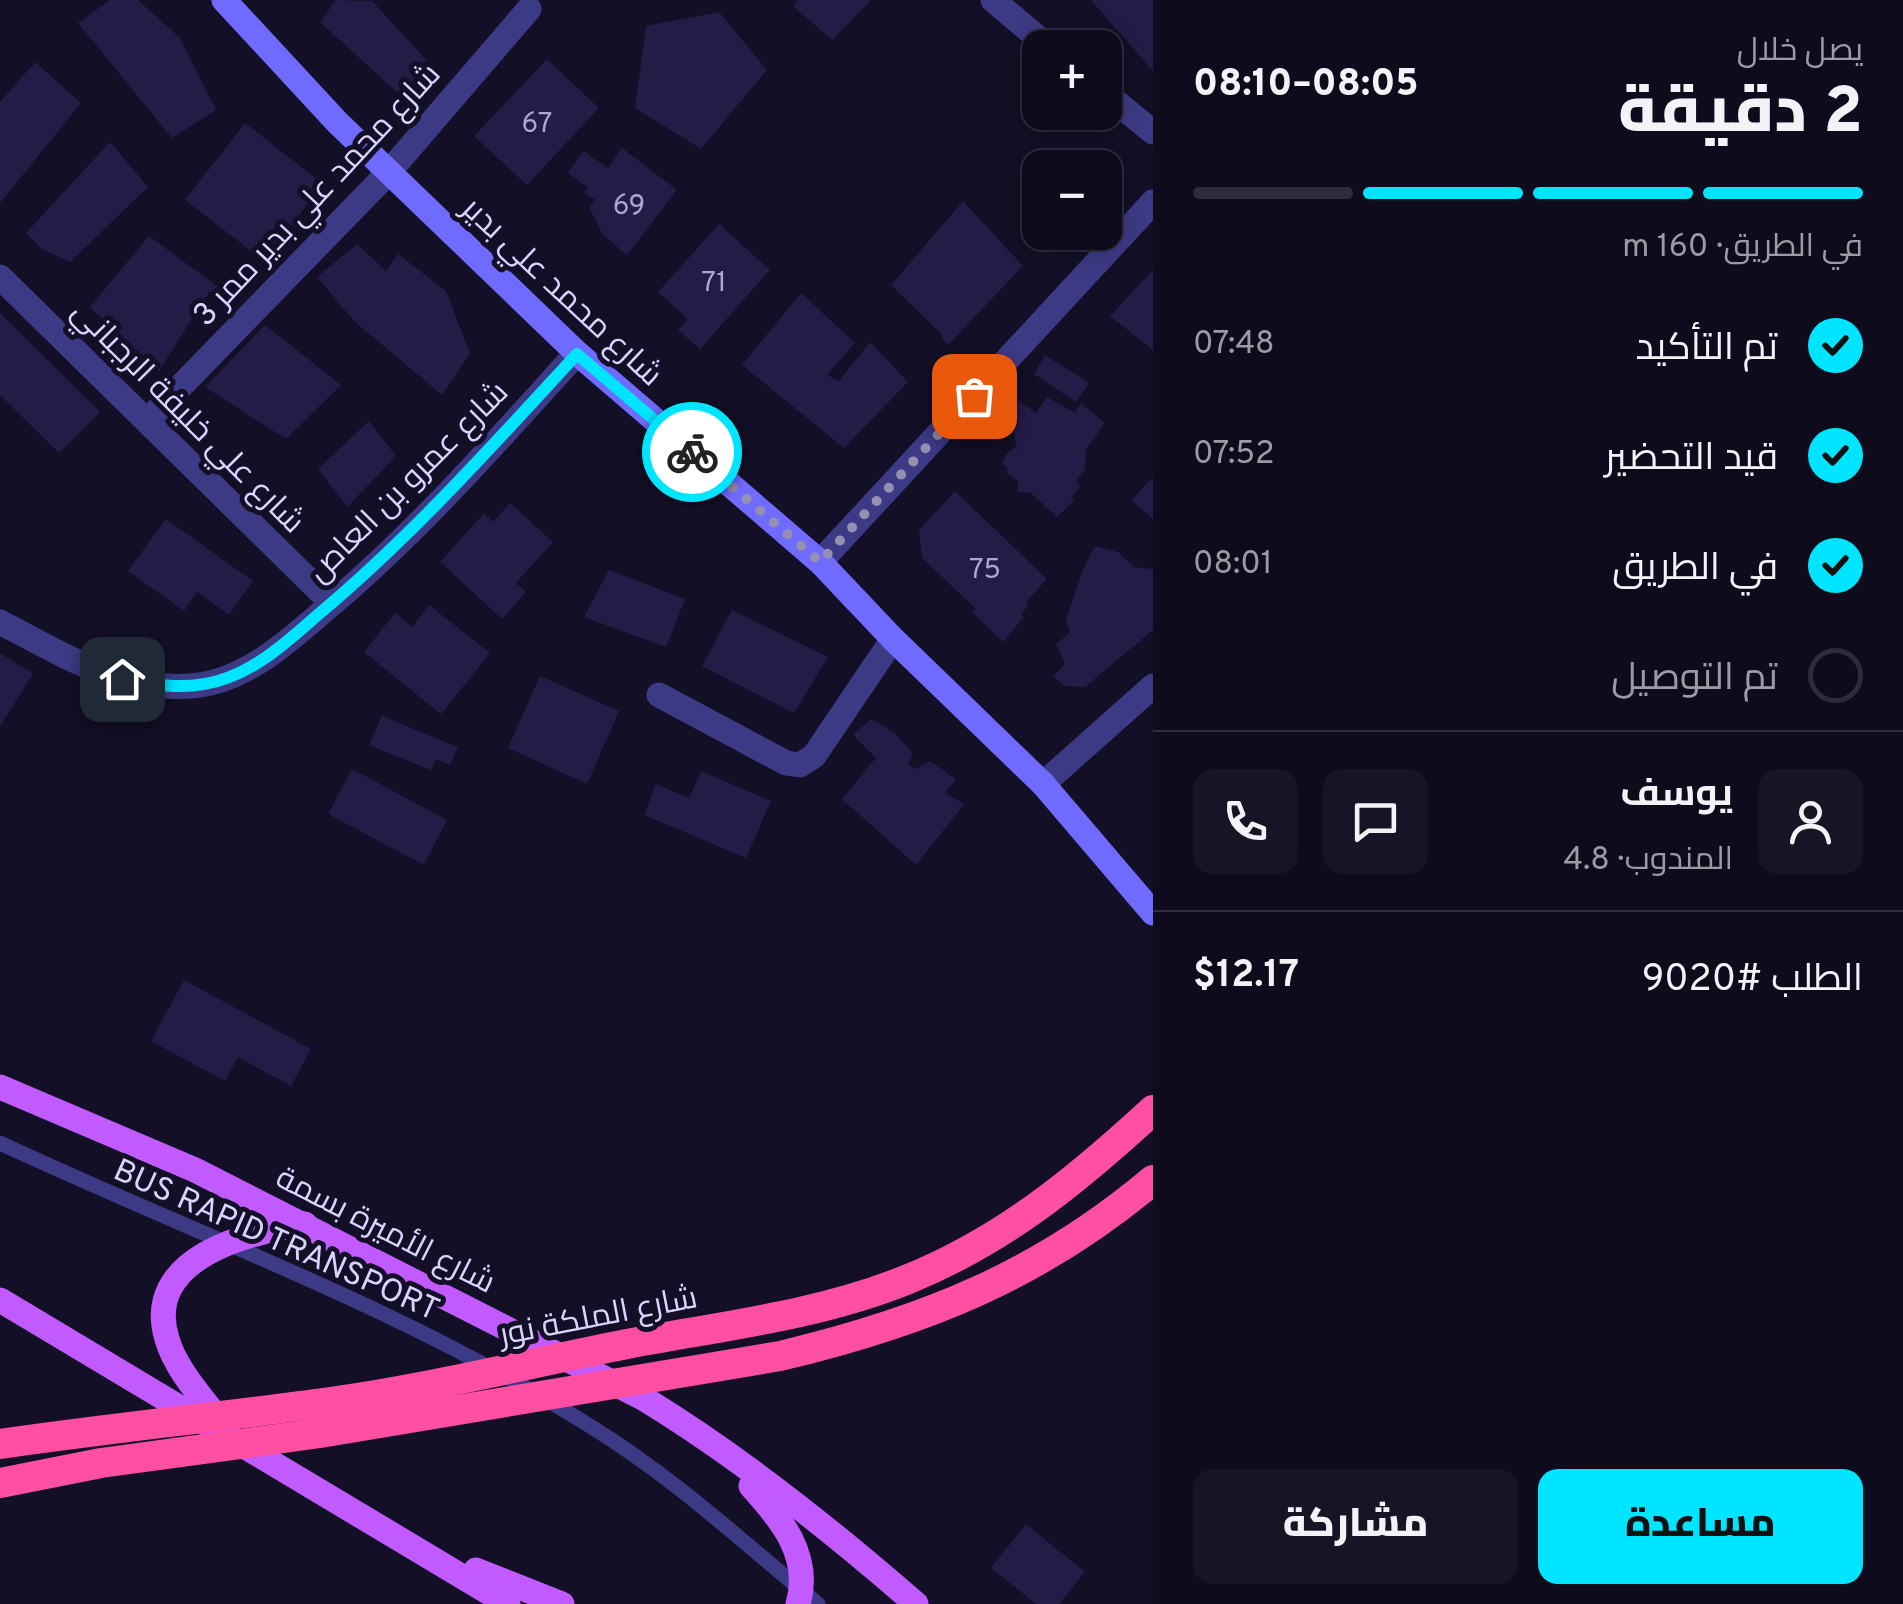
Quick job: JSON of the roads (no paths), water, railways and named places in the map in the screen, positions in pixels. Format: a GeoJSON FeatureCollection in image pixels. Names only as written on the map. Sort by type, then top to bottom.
{"type":"FeatureCollection","features":[{"type":"Feature","properties":{"kind":"highway","name":"شارع الملكة نور"},"geometry":{"type":"LineString","coordinates":[[0,1444],[332,1402],[684,1333],[781,1319],[860,1297],[909,1279],[979,1244],[1050,1201],[1153,1110]]}},
{"type":"Feature","properties":{"kind":"highway"},"geometry":{"type":"LineString","coordinates":[[0,1482],[101,1462],[339,1430],[821,1346],[923,1316],[1019,1273],[1072,1241],[1153,1180]]}},
{"type":"Feature","properties":{"kind":"main road","name":"شارع الأميرة بسمة"},"geometry":{"type":"LineString","coordinates":[[0,1086],[195,1170],[643,1398],[706,1436],[857,1552],[916,1604]]}},
{"type":"Feature","properties":{"kind":"main road"},"geometry":{"type":"LineString","coordinates":[[232,1438],[167,1342],[164,1308],[188,1264],[203,1254],[276,1228],[305,1224]]}},
{"type":"Feature","properties":{"kind":"main road"},"geometry":{"type":"LineString","coordinates":[[0,1300],[508,1604]]}},
{"type":"Feature","properties":{"kind":"main road"},"geometry":{"type":"LineString","coordinates":[[706,1436],[778,1516],[790,1536],[804,1578],[806,1600]]}},
{"type":"Feature","properties":{"kind":"main road"},"geometry":{"type":"LineString","coordinates":[[402,1540],[562,1604]]}},
{"type":"Feature","properties":{"kind":"street","name":"شارع محمد علي بدير"},"geometry":{"type":"LineString","coordinates":[[224,0],[388,173],[577,354],[820,562],[893,639],[1043,784],[1153,913]]}},
{"type":"Feature","properties":{"kind":"street"},"geometry":{"type":"LineString","coordinates":[[993,0],[1029,30]]}},
{"type":"Feature","properties":{"kind":"street","name":"شارع محمد علي بدير ممر 3"},"geometry":{"type":"LineString","coordinates":[[148,420],[388,173],[529,9]]}},
{"type":"Feature","properties":{"kind":"street"},"geometry":{"type":"LineString","coordinates":[[1122,107],[1153,132]]}},
{"type":"Feature","properties":{"kind":"street"},"geometry":{"type":"LineString","coordinates":[[820,562],[1153,202]]}},
{"type":"Feature","properties":{"kind":"street","name":"شارع علي خليفة الرجباني"},"geometry":{"type":"LineString","coordinates":[[0,276],[332,603]]}},
{"type":"Feature","properties":{"kind":"street","name":"شارع عمرو بن العاص"},"geometry":{"type":"LineString","coordinates":[[0,622],[86,668],[159,686],[194,686],[246,670],[332,603],[409,534],[577,354]]}},
{"type":"Feature","properties":{"kind":"street"},"geometry":{"type":"LineString","coordinates":[[658,695],[786,763],[800,765],[814,756],[893,639]]}},
{"type":"Feature","properties":{"kind":"street"},"geometry":{"type":"LineString","coordinates":[[1043,784],[1153,686]]}},
{"type":"Feature","properties":{"kind":"lane","name":"BUS RAPID TRANSPORT"},"geometry":{"type":"LineString","coordinates":[[0,1143],[231,1243],[409,1327],[590,1426],[713,1513],[806,1600]]}}]}
